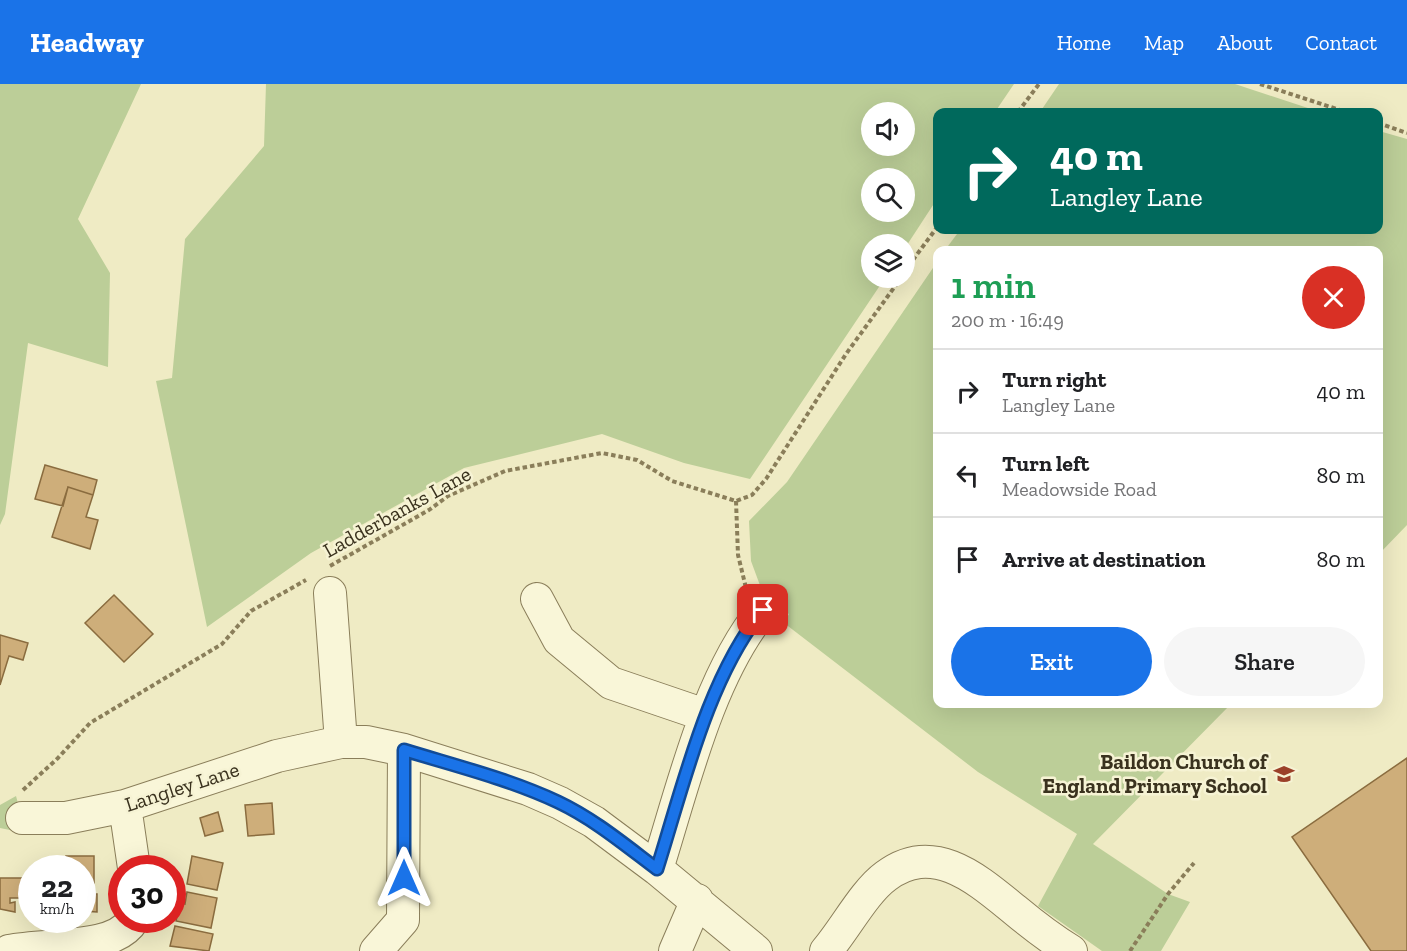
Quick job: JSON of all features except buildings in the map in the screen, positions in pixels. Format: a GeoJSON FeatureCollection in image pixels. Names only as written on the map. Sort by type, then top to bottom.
{"type":"FeatureCollection","features":[{"type":"Feature","properties":{"kind":"street"},"geometry":{"type":"LineString","coordinates":[[322,580],[341,742]]}},
{"type":"Feature","properties":{"kind":"street"},"geometry":{"type":"LineString","coordinates":[[537,598],[559,640],[611,683],[705,715]]}},
{"type":"Feature","properties":{"kind":"street"},"geometry":{"type":"LineString","coordinates":[[657,869],[705,715],[750,627],[754,599]]}},
{"type":"Feature","properties":{"kind":"street","name":"Langley Lane"},"geometry":{"type":"LineString","coordinates":[[22,818],[66,818],[125,806],[277,756],[341,742],[366,742],[404,750],[528,789],[560,803],[594,822],[657,869],[756,951]]}},
{"type":"Feature","properties":{"kind":"street"},"geometry":{"type":"LineString","coordinates":[[376,951],[403,920],[404,750]]}},
{"type":"Feature","properties":{"kind":"street"},"geometry":{"type":"LineString","coordinates":[[125,806],[132,855]]}},
{"type":"Feature","properties":{"kind":"street"},"geometry":{"type":"LineString","coordinates":[[826,951],[872,888],[902,866],[920,860],[938,861],[979,880],[1071,951]]}},
{"type":"Feature","properties":{"kind":"street"},"geometry":{"type":"LineString","coordinates":[[675,951],[697,900]]}},
{"type":"Feature","properties":{"kind":"street"},"geometry":{"type":"LineString","coordinates":[[9,951],[40,948],[98,950],[113,948],[126,933]]}},
{"type":"Feature","properties":{"kind":"path"},"geometry":{"type":"LineString","coordinates":[[1021,108],[1039,84]]}},
{"type":"Feature","properties":{"kind":"path"},"geometry":{"type":"LineString","coordinates":[[1260,84],[1334,108]]}},
{"type":"Feature","properties":{"kind":"path"},"geometry":{"type":"LineString","coordinates":[[1383,125],[1407,133]]}},
{"type":"Feature","properties":{"kind":"path"},"geometry":{"type":"LineString","coordinates":[[915,257],[933,233]]}},
{"type":"Feature","properties":{"kind":"path"},"geometry":{"type":"LineString","coordinates":[[754,599],[738,555],[736,501],[752,495],[766,479],[846,354],[894,288]]}},
{"type":"Feature","properties":{"kind":"path","name":"Ladderbanks Lane"},"geometry":{"type":"LineString","coordinates":[[32,783],[90,723],[222,644],[251,611],[322,580],[448,496],[505,471],[603,453],[636,460],[672,482],[736,501]]}},
{"type":"Feature","properties":{"kind":"path"},"geometry":{"type":"LineString","coordinates":[[1130,951],[1168,894],[1194,863]]}},
{"type":"Feature","properties":{"kind":"green space"},"geometry":{"type":"Polygon","coordinates":[[[0,84],[141,84],[78,219],[110,273],[108,367],[28,343],[5,514],[0,525],[0,84]]]}},
{"type":"Feature","properties":{"kind":"green space"},"geometry":{"type":"Polygon","coordinates":[[[266,84],[1014,84],[998,108],[933,108],[933,205],[914,234],[861,234],[861,288],[878,288],[750,479],[684,463],[602,434],[464,468],[311,553],[207,627],[156,381],[172,378],[185,239],[264,146],[266,84]]]}},
{"type":"Feature","properties":{"kind":"green space"},"geometry":{"type":"Polygon","coordinates":[[[1059,84],[1235,84],[1308,108],[1043,108],[1059,84]]]}},
{"type":"Feature","properties":{"kind":"green space"},"geometry":{"type":"Polygon","coordinates":[[[1383,132],[1407,139],[1407,525],[1383,550],[1383,246],[948,246],[957,234],[1383,234],[1383,132]]]}},
{"type":"Feature","properties":{"kind":"green space"},"geometry":{"type":"Polygon","coordinates":[[[933,268],[933,708],[1227,708],[1093,844],[1168,894],[1190,902],[1161,951],[1102,951],[1038,906],[1077,834],[978,772],[784,623],[789,614],[765,599],[751,561],[749,521],[787,482],[933,268]]]}},
{"type":"Feature","properties":{"kind":"green space"},"geometry":{"type":"Polygon","coordinates":[[[16,796],[22,818],[20,832],[0,828],[0,805],[16,796]]]}},
{"type":"Feature","properties":{"kind":"place","name":"Baildon Church of England Primary School"},"geometry":{"type":"Point","coordinates":[1284,774]}},
{"type":"Feature","properties":{"kind":"route"},"geometry":{"type":"LineString","coordinates":[[404,878],[404,750],[528,789],[560,803],[594,822],[657,869],[705,715],[750,627],[763,610]]}}]}
